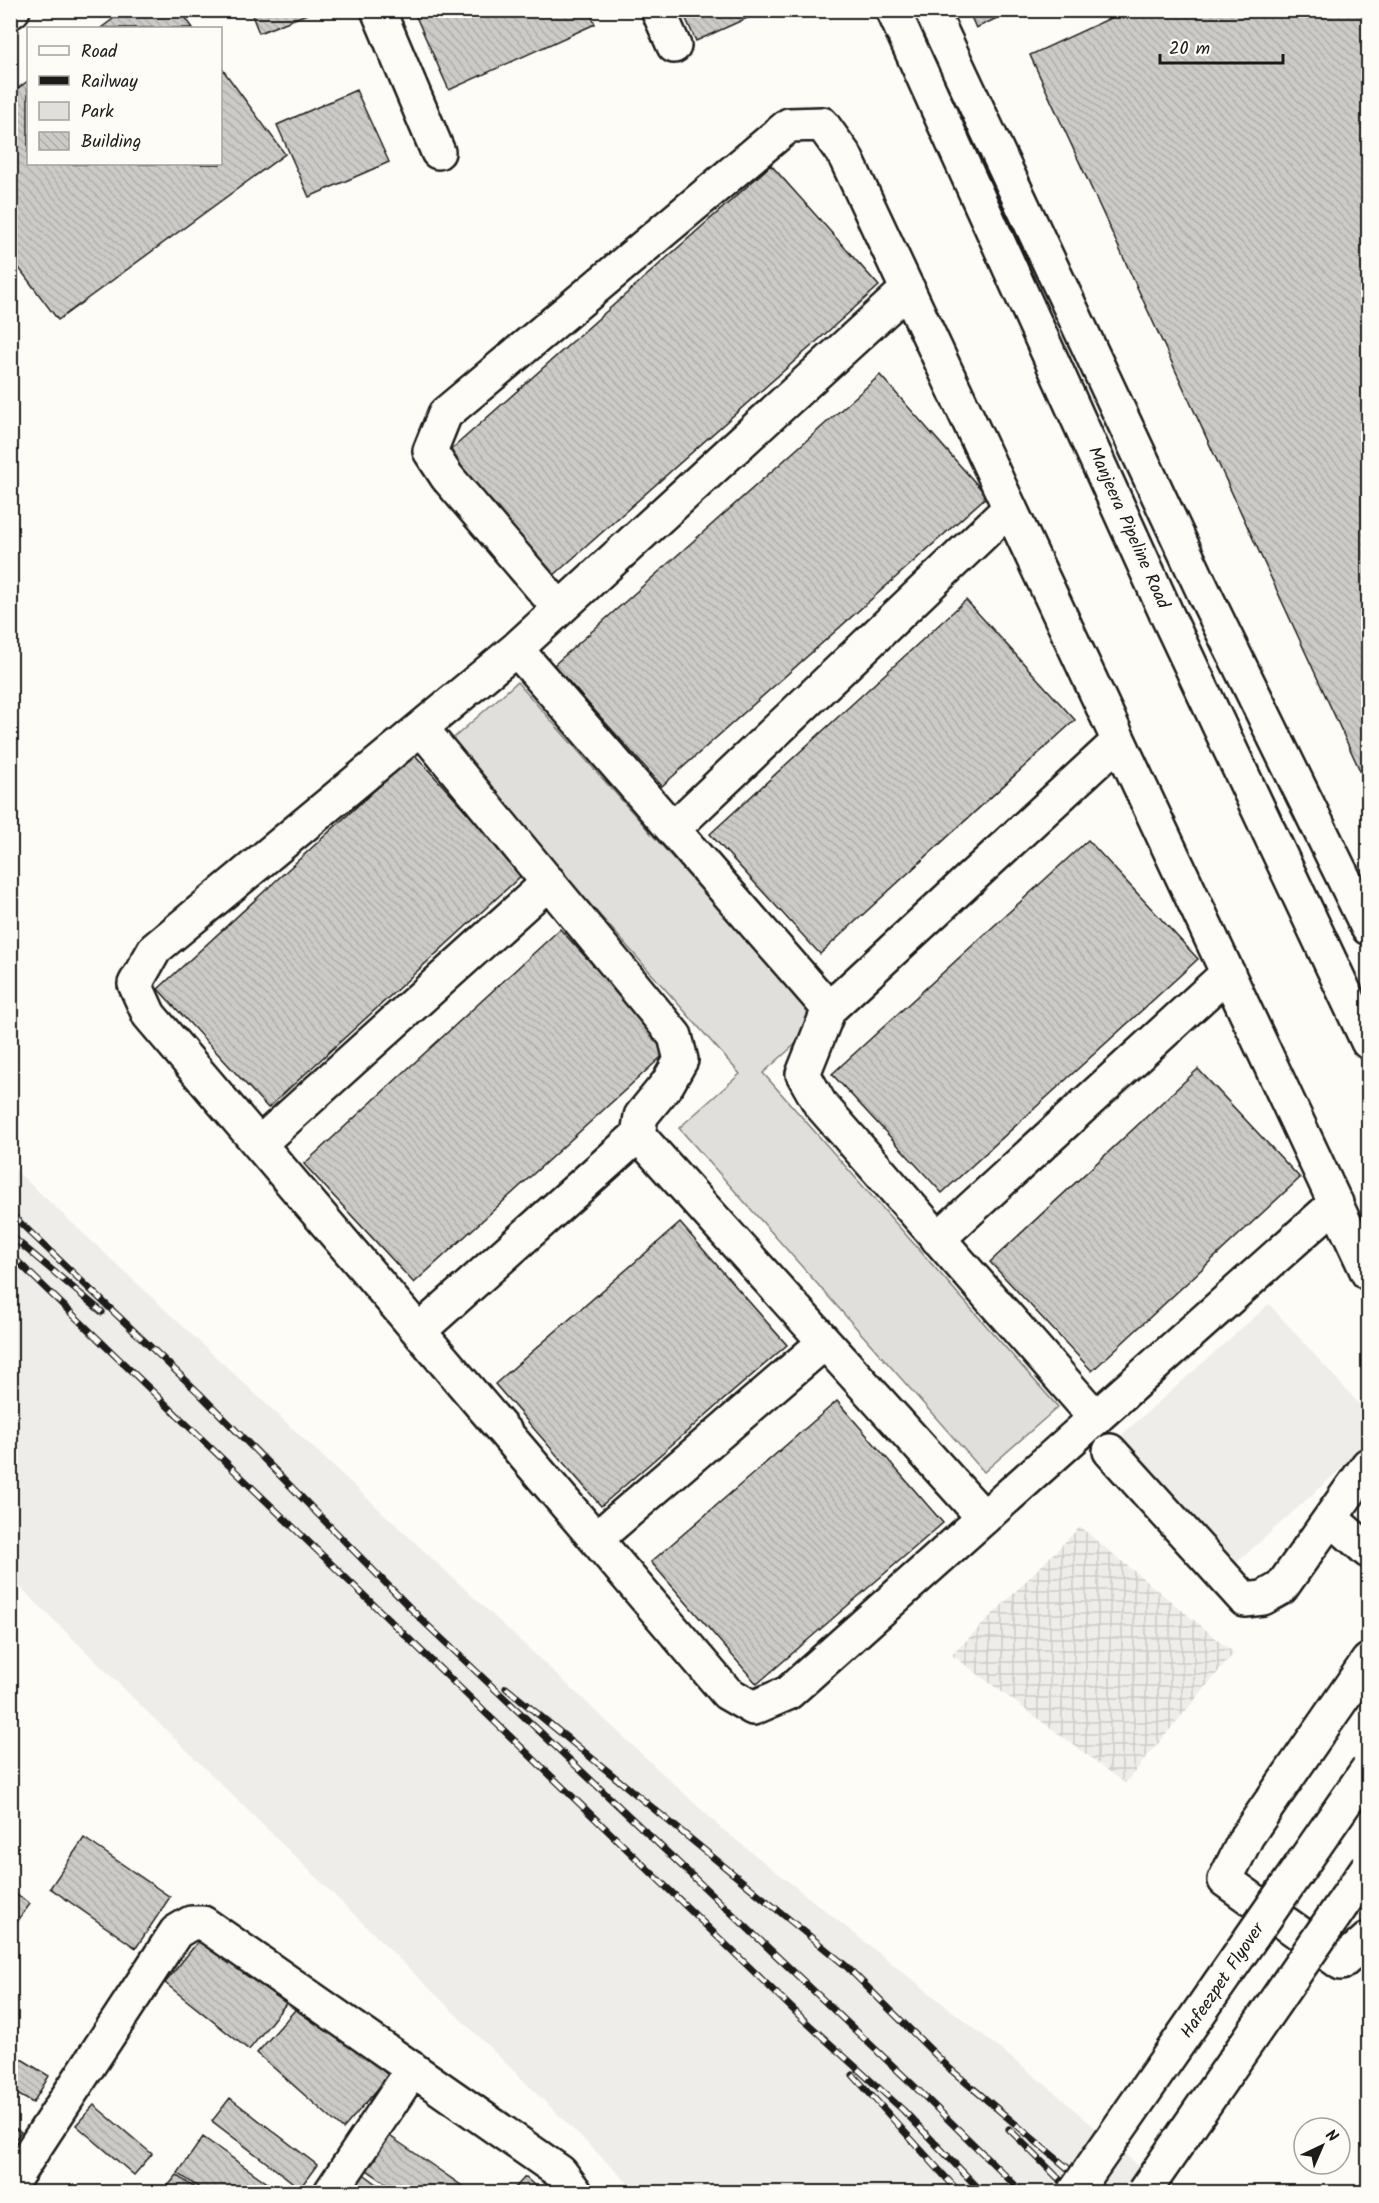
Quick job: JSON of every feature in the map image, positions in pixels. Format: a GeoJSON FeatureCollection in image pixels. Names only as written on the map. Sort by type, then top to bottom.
{"type":"FeatureCollection","features":[{"type":"Feature","properties":{"kind":"street"},"geometry":{"type":"LineString","coordinates":[[378,10],[438,152]]}},
{"type":"Feature","properties":{"kind":"street"},"geometry":{"type":"LineString","coordinates":[[658,10],[674,46]]}},
{"type":"Feature","properties":{"kind":"street","name":"Manjeera Pipeline Road"},"geometry":{"type":"LineString","coordinates":[[893,10],[1220,726],[1368,1042]]}},
{"type":"Feature","properties":{"kind":"street"},"geometry":{"type":"LineString","coordinates":[[931,10],[1258,705],[1368,928]]}},
{"type":"Feature","properties":{"kind":"street"},"geometry":{"type":"LineString","coordinates":[[559,608],[447,477],[430,451],[445,414],[789,125],[822,124],[845,156],[1368,1274]]}},
{"type":"Feature","properties":{"kind":"street"},"geometry":{"type":"LineString","coordinates":[[908,289],[516,649],[155,949],[135,984],[149,1015],[727,1693],[753,1708],[788,1693],[1336,1203]]}},
{"type":"Feature","properties":{"kind":"street"},"geometry":{"type":"LineString","coordinates":[[673,829],[1010,508]]}},
{"type":"Feature","properties":{"kind":"street"},"geometry":{"type":"LineString","coordinates":[[516,649],[829,1009]]}},
{"type":"Feature","properties":{"kind":"street"},"geometry":{"type":"LineString","coordinates":[[1220,726],[1258,705]]}},
{"type":"Feature","properties":{"kind":"street"},"geometry":{"type":"LineString","coordinates":[[418,1331],[638,1135],[641,1116],[668,1083],[681,1060],[675,1036],[421,728]]}},
{"type":"Feature","properties":{"kind":"street"},"geometry":{"type":"LineString","coordinates":[[1096,1418],[820,1104],[803,1074],[829,1009],[1119,741]]}},
{"type":"Feature","properties":{"kind":"street"},"geometry":{"type":"LineString","coordinates":[[259,1144],[549,882]]}},
{"type":"Feature","properties":{"kind":"street"},"geometry":{"type":"LineString","coordinates":[[938,1239],[1228,973]]}},
{"type":"Feature","properties":{"kind":"street"},"geometry":{"type":"LineString","coordinates":[[638,1135],[984,1518]]}},
{"type":"Feature","properties":{"kind":"street"},"geometry":{"type":"LineString","coordinates":[[596,1539],[825,1342]]}},
{"type":"Feature","properties":{"kind":"street"},"geometry":{"type":"LineString","coordinates":[[1110,1451],[1245,1600],[1263,1598],[1281,1588],[1368,1465]]}},
{"type":"Feature","properties":{"kind":"street"},"geometry":{"type":"LineString","coordinates":[[1331,1518],[1368,1551]]}},
{"type":"Feature","properties":{"kind":"street"},"geometry":{"type":"LineString","coordinates":[[1368,1661],[1247,1836],[1225,1880],[1341,1963],[1368,1939]]}},
{"type":"Feature","properties":{"kind":"street","name":"Hafeezpet Flyover"},"geometry":{"type":"LineString","coordinates":[[1075,2193],[1368,1769]]}},
{"type":"Feature","properties":{"kind":"street"},"geometry":{"type":"LineString","coordinates":[[1144,2193],[1368,1867]]}},
{"type":"Feature","properties":{"kind":"street"},"geometry":{"type":"LineString","coordinates":[[10,2185],[176,1932],[191,1923],[203,1923],[560,2172],[575,2193]]}},
{"type":"Feature","properties":{"kind":"street"},"geometry":{"type":"LineString","coordinates":[[331,2193],[413,2069]]}},
{"type":"Feature","properties":{"kind":"shaded area"},"geometry":{"type":"Polygon","coordinates":[[[10,1165],[721,1828],[1052,2090],[1168,2192],[637,2192],[11,1578],[10,1165]]]}},
{"type":"Feature","properties":{"kind":"shaded area"},"geometry":{"type":"Polygon","coordinates":[[[1269,1304],[1368,1414],[1368,1444],[1231,1568],[1116,1440],[1269,1304]]]}},
{"type":"Feature","properties":{"kind":"shaded area"},"geometry":{"type":"Polygon","coordinates":[[[1080,1527],[1234,1653],[1125,1783],[952,1655],[1080,1527]]]}},
{"type":"Feature","properties":{"kind":"green space"},"geometry":{"type":"Polygon","coordinates":[[[517,682],[819,1023],[763,1073],[1058,1407],[984,1472],[679,1128],[740,1074],[448,743],[517,682]]]}},
{"type":"Feature","properties":{"kind":"building"},"geometry":{"type":"Polygon","coordinates":[[[125,10],[180,10],[192,27],[102,27],[125,10]]]}},
{"type":"Feature","properties":{"kind":"building"},"geometry":{"type":"Polygon","coordinates":[[[250,10],[317,10],[259,33],[250,10]]]}},
{"type":"Feature","properties":{"kind":"building"},"geometry":{"type":"Polygon","coordinates":[[[413,10],[589,10],[595,24],[449,90],[413,10]]]}},
{"type":"Feature","properties":{"kind":"building"},"geometry":{"type":"Polygon","coordinates":[[[682,10],[765,10],[696,41],[682,10]]]}},
{"type":"Feature","properties":{"kind":"building"},"geometry":{"type":"Polygon","coordinates":[[[968,10],[1014,10],[976,28],[968,10]]]}},
{"type":"Feature","properties":{"kind":"building"},"geometry":{"type":"Polygon","coordinates":[[[1128,10],[1368,10],[1368,788],[1030,55],[1128,10]]]}},
{"type":"Feature","properties":{"kind":"building"},"geometry":{"type":"Polygon","coordinates":[[[222,69],[285,154],[58,320],[10,256],[10,94],[27,82],[27,165],[222,165],[222,69]]]}},
{"type":"Feature","properties":{"kind":"building"},"geometry":{"type":"Polygon","coordinates":[[[356,90],[389,162],[309,197],[277,125],[356,90]]]}},
{"type":"Feature","properties":{"kind":"building"},"geometry":{"type":"Polygon","coordinates":[[[771,165],[879,286],[553,576],[445,455],[771,165]]]}},
{"type":"Feature","properties":{"kind":"building"},"geometry":{"type":"Polygon","coordinates":[[[880,375],[987,496],[662,786],[554,665],[880,375]]]}},
{"type":"Feature","properties":{"kind":"building"},"geometry":{"type":"Polygon","coordinates":[[[966,600],[1075,720],[820,954],[710,834],[966,600]]]}},
{"type":"Feature","properties":{"kind":"building"},"geometry":{"type":"Polygon","coordinates":[[[414,754],[523,874],[268,1108],[158,989],[414,754]]]}},
{"type":"Feature","properties":{"kind":"building"},"geometry":{"type":"Polygon","coordinates":[[[1088,840],[1198,959],[942,1193],[832,1074],[1088,840]]]}},
{"type":"Feature","properties":{"kind":"building"},"geometry":{"type":"Polygon","coordinates":[[[560,929],[670,1049],[414,1283],[304,1164],[560,929]]]}},
{"type":"Feature","properties":{"kind":"building"},"geometry":{"type":"Polygon","coordinates":[[[1198,1069],[1300,1178],[1092,1371],[990,1262],[1198,1069]]]}},
{"type":"Feature","properties":{"kind":"building"},"geometry":{"type":"Polygon","coordinates":[[[680,1223],[787,1345],[601,1506],[495,1384],[680,1223]]]}},
{"type":"Feature","properties":{"kind":"building"},"geometry":{"type":"Polygon","coordinates":[[[837,1401],[943,1523],[757,1684],[651,1562],[837,1401]]]}},
{"type":"Feature","properties":{"kind":"building"},"geometry":{"type":"Polygon","coordinates":[[[84,1838],[170,1897],[136,1948],[50,1888],[84,1838]]]}},
{"type":"Feature","properties":{"kind":"building"},"geometry":{"type":"Polygon","coordinates":[[[10,1890],[30,1904],[10,1932],[10,1890]]]}},
{"type":"Feature","properties":{"kind":"building"},"geometry":{"type":"Polygon","coordinates":[[[204,1934],[288,2001],[249,2050],[165,1983],[204,1934]]]}},
{"type":"Feature","properties":{"kind":"building"},"geometry":{"type":"Polygon","coordinates":[[[303,2001],[389,2076],[343,2129],[257,2053],[303,2001]]]}},
{"type":"Feature","properties":{"kind":"building"},"geometry":{"type":"Polygon","coordinates":[[[10,2052],[49,2076],[33,2103],[10,2090],[10,2052]]]}},
{"type":"Feature","properties":{"kind":"building"},"geometry":{"type":"Polygon","coordinates":[[[230,2098],[317,2165],[300,2188],[212,2121],[230,2098]]]}},
{"type":"Feature","properties":{"kind":"building"},"geometry":{"type":"Polygon","coordinates":[[[94,2105],[152,2154],[134,2175],[76,2125],[94,2105]]]}},
{"type":"Feature","properties":{"kind":"building"},"geometry":{"type":"Polygon","coordinates":[[[10,2125],[21,2132],[10,2146],[10,2125]]]}},
{"type":"Feature","properties":{"kind":"building"},"geometry":{"type":"Polygon","coordinates":[[[384,2132],[471,2192],[399,2192],[361,2166],[384,2132]]]}},
{"type":"Feature","properties":{"kind":"building"},"geometry":{"type":"Polygon","coordinates":[[[203,2137],[280,2192],[205,2192],[178,2173],[203,2137]]]}},
{"type":"Feature","properties":{"kind":"building"},"geometry":{"type":"Polygon","coordinates":[[[358,2170],[388,2192],[342,2192],[358,2170]]]}},
{"type":"Feature","properties":{"kind":"building"},"geometry":{"type":"Polygon","coordinates":[[[177,2175],[200,2192],[163,2192],[177,2175]]]}},
{"type":"Feature","properties":{"kind":"building"},"geometry":{"type":"Polygon","coordinates":[[[525,2177],[542,2192],[511,2192],[525,2177]]]}},
{"type":"Feature","properties":{"kind":"railway"},"geometry":{"type":"LineString","coordinates":[[10,1213],[199,1393],[424,1622],[911,2083],[1022,2192]]}},
{"type":"Feature","properties":{"kind":"railway"},"geometry":{"type":"LineString","coordinates":[[10,1235],[102,1312]]}},
{"type":"Feature","properties":{"kind":"railway"},"geometry":{"type":"LineString","coordinates":[[10,1254],[805,2021],[903,2110],[982,2192]]}},
{"type":"Feature","properties":{"kind":"railway"},"geometry":{"type":"LineString","coordinates":[[506,1688],[846,1966],[950,2069],[1096,2192]]}},
{"type":"Feature","properties":{"kind":"railway"},"geometry":{"type":"LineString","coordinates":[[853,2075],[959,2192]]}},
{"type":"Feature","properties":{"kind":"railway"},"geometry":{"type":"LineString","coordinates":[[1009,2129],[1072,2192]]}}]}
